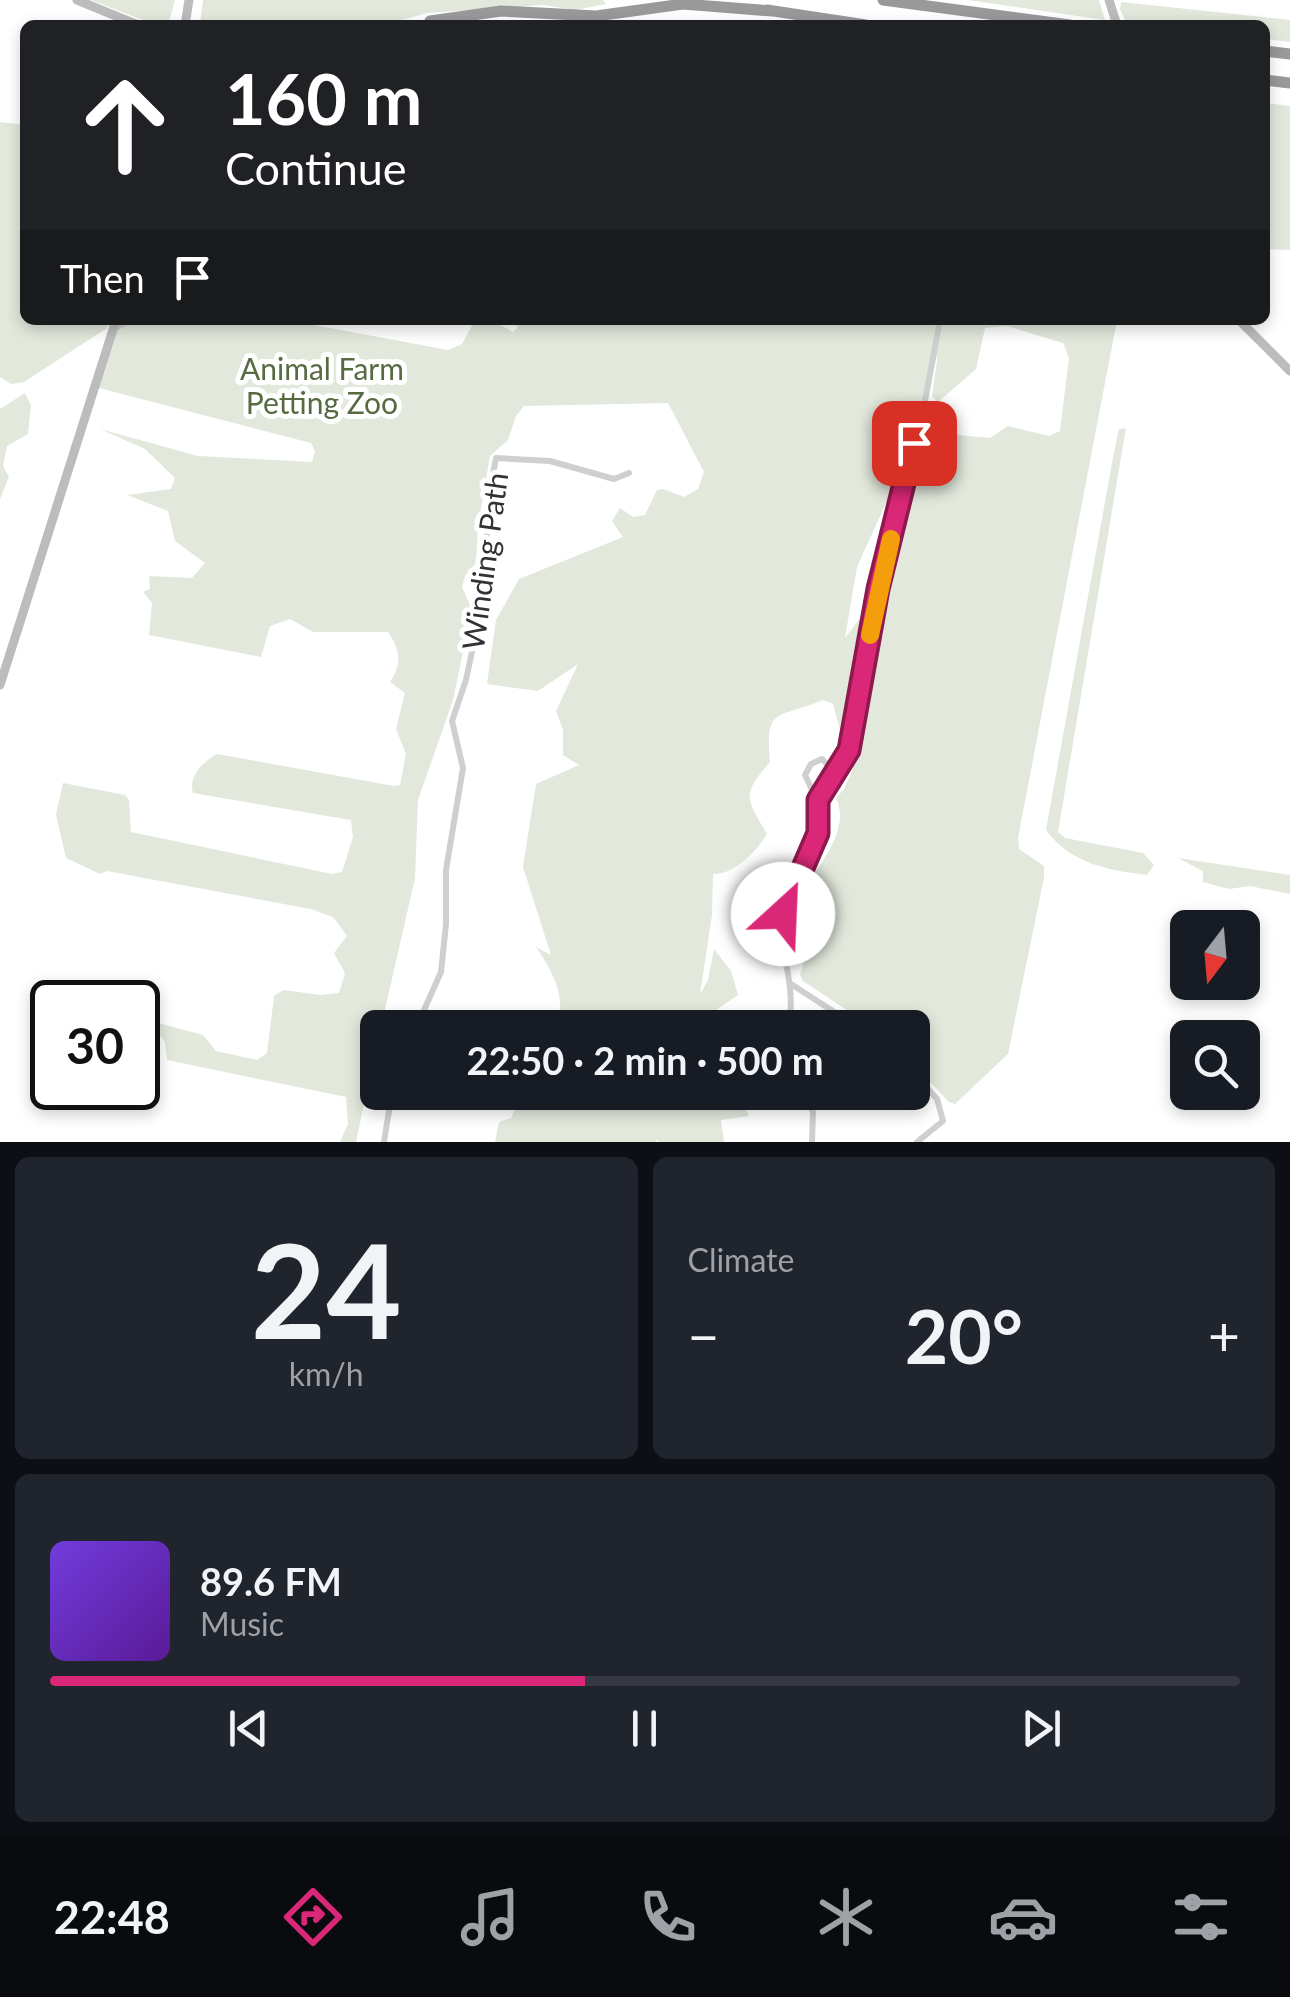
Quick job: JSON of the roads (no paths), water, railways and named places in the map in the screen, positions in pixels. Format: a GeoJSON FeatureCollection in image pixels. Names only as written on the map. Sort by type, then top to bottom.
{"type":"FeatureCollection","features":[{"type":"Feature","properties":{"kind":"highway"},"geometry":{"type":"LineString","coordinates":[[704,0],[832,20]]}},
{"type":"Feature","properties":{"kind":"highway"},"geometry":{"type":"LineString","coordinates":[[883,0],[1033,20]]}},
{"type":"Feature","properties":{"kind":"highway"},"geometry":{"type":"LineString","coordinates":[[447,20],[502,11],[596,16],[682,4],[772,11]]}},
{"type":"Feature","properties":{"kind":"main road"},"geometry":{"type":"LineString","coordinates":[[77,0],[126,20]]}},
{"type":"Feature","properties":{"kind":"main road"},"geometry":{"type":"LineString","coordinates":[[0,685],[115,325]]}},
{"type":"Feature","properties":{"kind":"main road"},"geometry":{"type":"LineString","coordinates":[[1244,325],[1290,372]]}},
{"type":"Feature","properties":{"kind":"street"},"geometry":{"type":"LineString","coordinates":[[818,800],[849,750],[878,589],[923,412],[939,325]]}},
{"type":"Feature","properties":{"kind":"street","name":"Winding Path"},"geometry":{"type":"LineString","coordinates":[[424,1010],[441,972],[446,870],[464,768],[452,721],[466,680],[482,604],[490,489],[496,458],[550,461],[614,479],[629,474]]}},
{"type":"Feature","properties":{"kind":"street"},"geometry":{"type":"LineString","coordinates":[[790,1010],[790,983],[781,945],[783,914],[818,833],[818,800],[805,775],[811,764],[822,759],[836,773]]}},
{"type":"Feature","properties":{"kind":"street"},"geometry":{"type":"LineString","coordinates":[[790,983],[831,1010]]}},
{"type":"Feature","properties":{"kind":"street"},"geometry":{"type":"LineString","coordinates":[[917,1142],[943,1120],[930,1092]]}},
{"type":"Feature","properties":{"kind":"street"},"geometry":{"type":"LineString","coordinates":[[384,1142],[389,1110]]}},
{"type":"Feature","properties":{"kind":"street"},"geometry":{"type":"LineString","coordinates":[[812,1110],[812,1142]]}},
{"type":"Feature","properties":{"kind":"park label","name":"Animal Farm Petting Zoo"},"geometry":{"type":"Point","coordinates":[322,385]}}]}
